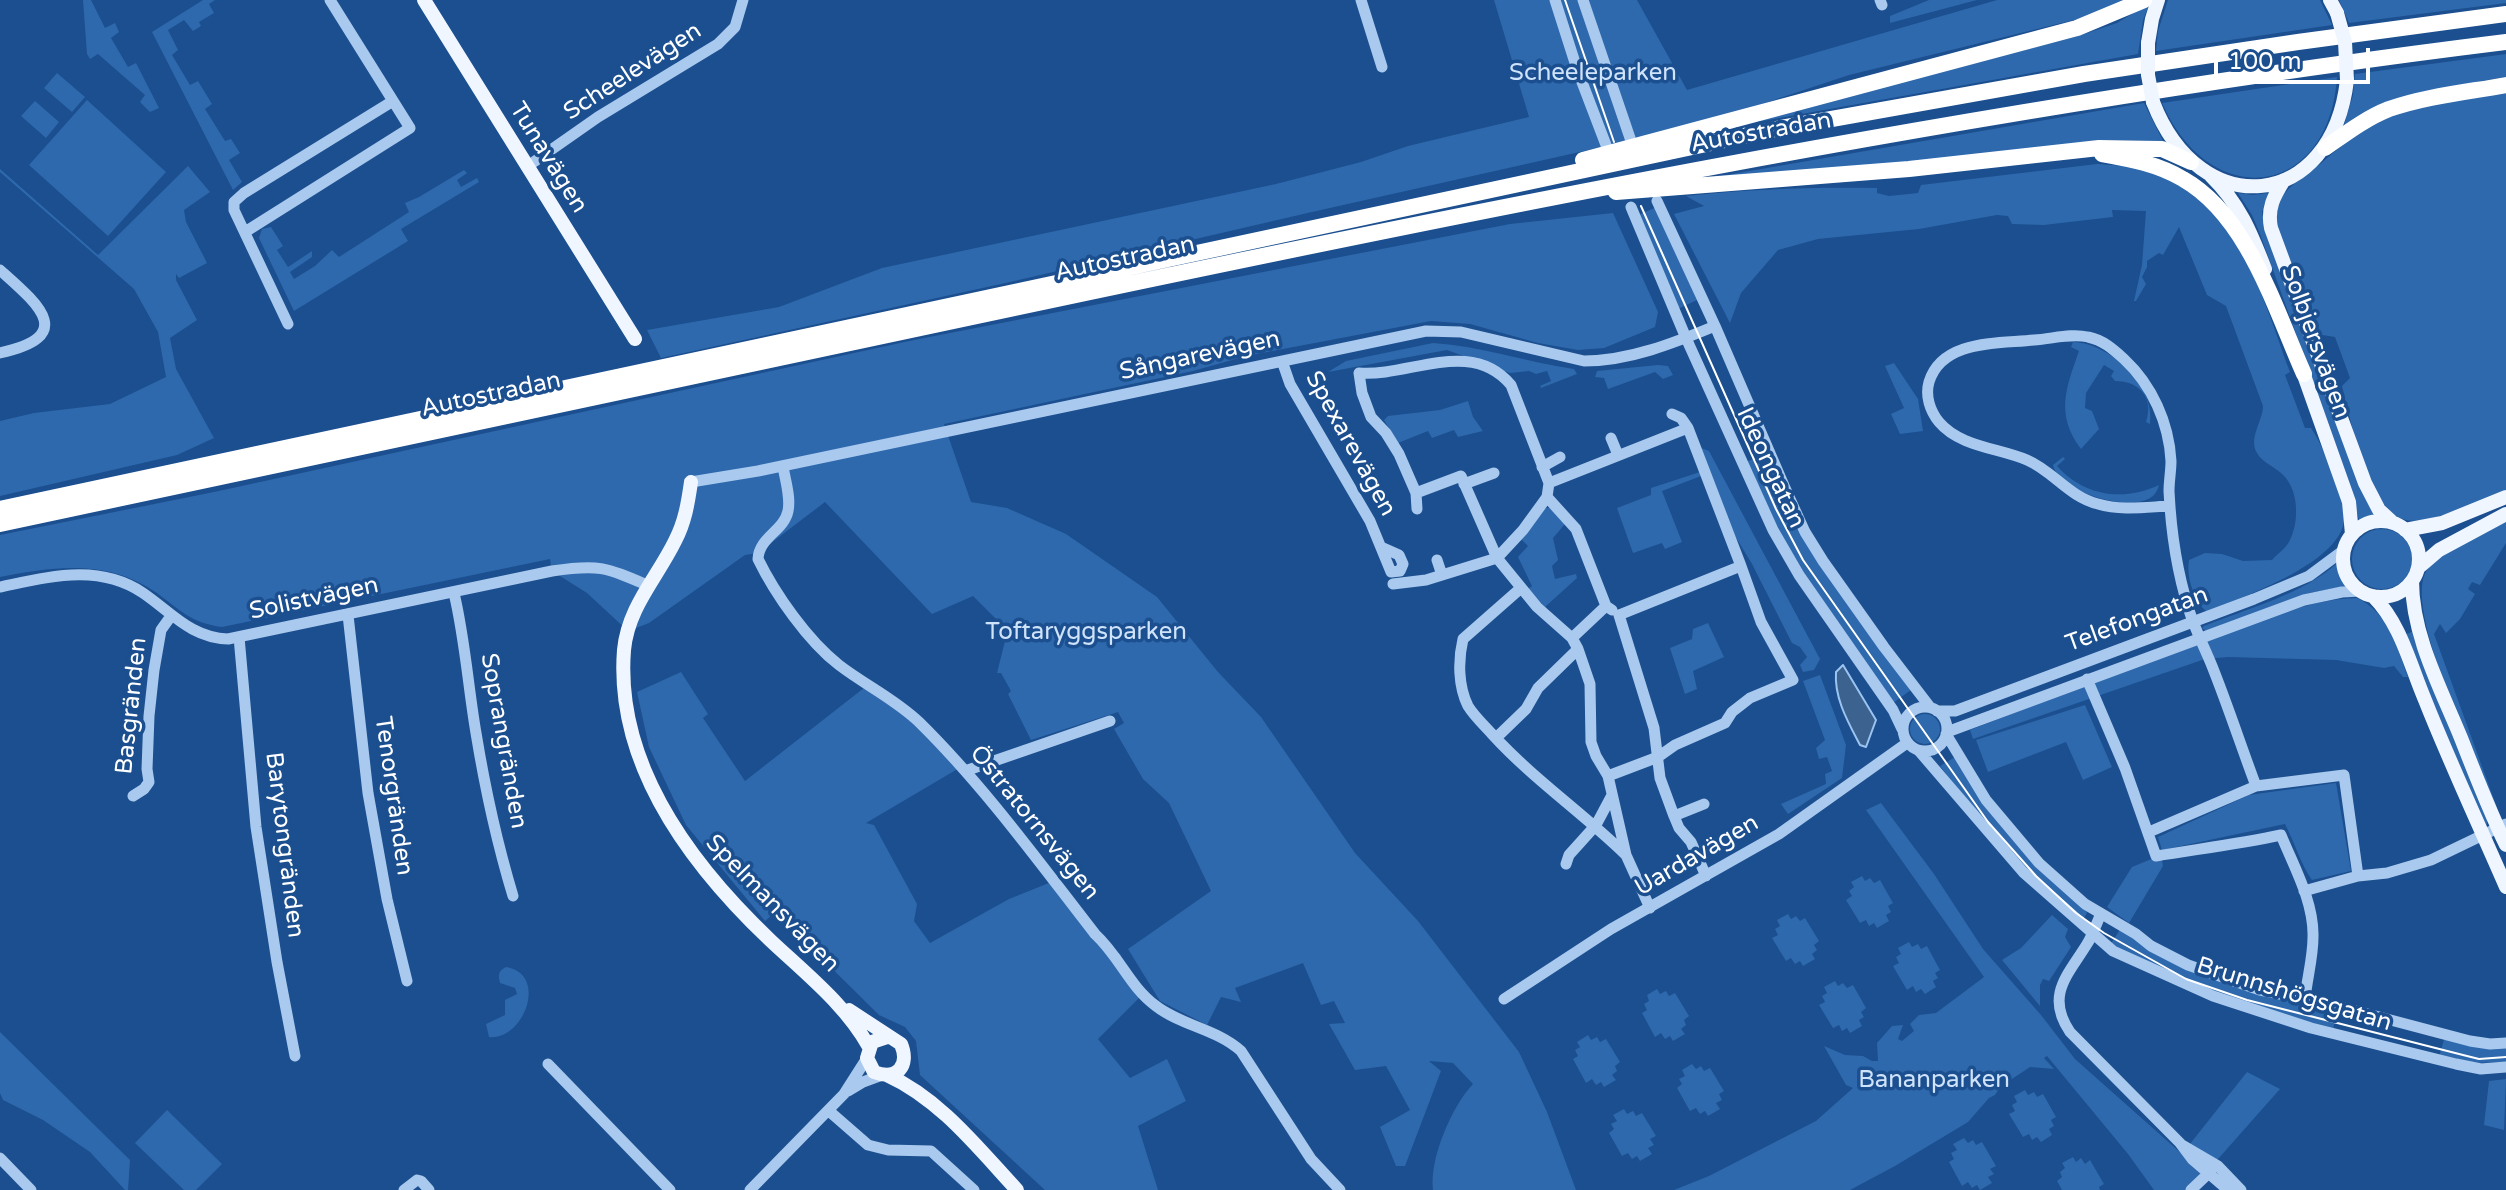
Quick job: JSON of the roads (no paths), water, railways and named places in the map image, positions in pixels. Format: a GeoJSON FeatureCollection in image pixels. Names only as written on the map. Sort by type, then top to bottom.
{"type":"FeatureCollection","features":[{"type":"Feature","properties":{"kind":"highway"},"geometry":{"type":"LineString","coordinates":[[1479,192],[1767,109],[2077,28],[2144,0]]}},
{"type":"Feature","properties":{"kind":"highway","name":"Autostradan"},"geometry":{"type":"LineString","coordinates":[[674,373],[1479,192],[1781,128],[2069,76],[2506,14]]}},
{"type":"Feature","properties":{"kind":"highway","name":"Autostradan"},"geometry":{"type":"LineString","coordinates":[[0,509],[1546,197],[1940,126],[2266,74],[2506,42]]}},
{"type":"Feature","properties":{"kind":"highway"},"geometry":{"type":"LineString","coordinates":[[2325,148],[2388,110],[2506,85]]}},
{"type":"Feature","properties":{"kind":"highway"},"geometry":{"type":"LineString","coordinates":[[1546,197],[1846,175],[2121,147],[2151,148],[2173,153],[2191,162]]}},
{"type":"Feature","properties":{"kind":"highway"},"geometry":{"type":"LineString","coordinates":[[2076,150],[2157,167],[2184,180],[2212,201],[2250,251],[2304,374]]}},
{"type":"Feature","properties":{"kind":"highway","name":"Autostradan"},"geometry":{"type":"LineString","coordinates":[[0,524],[633,381]]}},
{"type":"Feature","properties":{"kind":"main road","name":"Tunavägen"},"geometry":{"type":"LineString","coordinates":[[424,0],[635,339]]}},
{"type":"Feature","properties":{"kind":"main road"},"geometry":{"type":"LineString","coordinates":[[2158,0],[2148,43],[2148,75],[2153,102],[2175,144],[2191,162],[2230,184],[2251,187],[2284,180],[2303,169],[2325,148],[2341,112],[2347,80],[2345,42],[2334,7]]}},
{"type":"Feature","properties":{"kind":"main road","name":"Solbjersvägen"},"geometry":{"type":"LineString","coordinates":[[2211,176],[2233,200],[2247,224],[2349,502],[2352,534]]}},
{"type":"Feature","properties":{"kind":"main road","name":"Solbjersvägen"},"geometry":{"type":"LineString","coordinates":[[2284,180],[2270,207],[2271,228],[2365,483],[2379,510],[2398,526]]}},
{"type":"Feature","properties":{"kind":"main road","name":"Spelmansvägen"},"geometry":{"type":"LineString","coordinates":[[691,482],[679,533],[631,618],[624,648],[624,680],[631,728],[650,780],[673,826],[710,877],[858,1028],[874,1072],[911,1086],[966,1136],[1017,1190]]}},
{"type":"Feature","properties":{"kind":"main road"},"geometry":{"type":"LineString","coordinates":[[2506,497],[2442,523],[2398,526],[2374,522],[2366,524],[2352,534],[2343,559],[2348,578],[2388,614],[2400,636],[2506,887]]}},
{"type":"Feature","properties":{"kind":"main road"},"geometry":{"type":"LineString","coordinates":[[2367,594],[2392,596],[2404,590],[2439,550],[2506,514]]}},
{"type":"Feature","properties":{"kind":"main road"},"geometry":{"type":"LineString","coordinates":[[2398,526],[2411,536],[2418,551],[2414,606],[2423,641],[2502,827],[2506,845]]}},
{"type":"Feature","properties":{"kind":"main road","name":"Spelmansvägen"},"geometry":{"type":"LineString","coordinates":[[831,998],[901,1044],[905,1054],[903,1066],[911,1086]]}},
{"type":"Feature","properties":{"kind":"main road"},"geometry":{"type":"LineString","coordinates":[[868,1052],[872,1042],[887,1037]]}},
{"type":"Feature","properties":{"kind":"main road"},"geometry":{"type":"LineString","coordinates":[[884,1075],[903,1066]]}},
{"type":"Feature","properties":{"kind":"street"},"geometry":{"type":"LineString","coordinates":[[245,232],[410,128],[330,0]]}},
{"type":"Feature","properties":{"kind":"street","name":"Scheelevägen"},"geometry":{"type":"LineString","coordinates":[[528,166],[598,117],[718,44],[735,27],[743,0]]}},
{"type":"Feature","properties":{"kind":"street"},"geometry":{"type":"LineString","coordinates":[[1361,0],[1382,67]]}},
{"type":"Feature","properties":{"kind":"street"},"geometry":{"type":"LineString","coordinates":[[1555,0],[1606,145]]}},
{"type":"Feature","properties":{"kind":"street"},"geometry":{"type":"LineString","coordinates":[[1583,0],[1630,138]]}},
{"type":"Feature","properties":{"kind":"street"},"geometry":{"type":"LineString","coordinates":[[288,324],[233,206],[234,202],[393,101]]}},
{"type":"Feature","properties":{"kind":"street","name":"Ideongatan"},"geometry":{"type":"LineString","coordinates":[[1657,201],[1805,532],[1875,635],[1934,709]]}},
{"type":"Feature","properties":{"kind":"street","name":"Ideongatan"},"geometry":{"type":"LineString","coordinates":[[1631,207],[1686,338],[1787,556],[1893,710],[1902,729]]}},
{"type":"Feature","properties":{"kind":"street"},"geometry":{"type":"LineString","coordinates":[[0,270],[30,297],[44,314],[45,320],[43,334],[30,345],[0,353]]}},
{"type":"Feature","properties":{"kind":"street","name":"Sångarevägen"},"geometry":{"type":"LineString","coordinates":[[691,482],[783,466],[1439,330],[1461,332],[1584,361],[1600,361],[1644,352],[1715,326]]}},
{"type":"Feature","properties":{"kind":"street"},"geometry":{"type":"LineString","coordinates":[[2170,506],[2117,507],[2091,502],[2063,487],[2029,460],[1955,434],[1940,423],[1930,407],[1928,389],[1932,375],[1948,357],[1975,346],[2076,336],[2093,338],[2107,345],[2142,379],[2160,414],[2171,455],[2170,506],[2176,560],[2193,622],[2256,786]]}},
{"type":"Feature","properties":{"kind":"street"},"geometry":{"type":"LineString","coordinates":[[1393,584],[1426,580],[1497,558],[1547,497],[1549,483],[1511,385],[1500,373],[1458,359],[1374,374],[1359,373],[1371,417],[1399,454],[1416,493],[1417,509]]}},
{"type":"Feature","properties":{"kind":"street","name":"Spexarevägen"},"geometry":{"type":"LineString","coordinates":[[1282,361],[1290,384],[1354,491],[1381,547]]}},
{"type":"Feature","properties":{"kind":"street"},"geometry":{"type":"LineString","coordinates":[[1608,776],[1658,757],[1675,745],[1725,723],[1732,712],[1750,698],[1793,680],[1761,622],[1688,428],[1681,418],[1672,414]]}},
{"type":"Feature","properties":{"kind":"street"},"geometry":{"type":"LineString","coordinates":[[1549,483],[1688,428]]}},
{"type":"Feature","properties":{"kind":"street"},"geometry":{"type":"LineString","coordinates":[[1611,438],[1618,455]]}},
{"type":"Feature","properties":{"kind":"street"},"geometry":{"type":"LineString","coordinates":[[1542,467],[1560,457]]}},
{"type":"Feature","properties":{"kind":"street","name":"Östratornsvägen"},"geometry":{"type":"LineString","coordinates":[[783,466],[788,512],[761,546],[758,559],[802,628],[840,666],[916,719],[965,771],[1095,934],[1109,946],[1131,982],[1143,994],[1171,1015],[1229,1042],[1241,1051],[1311,1159],[1340,1190]]}},
{"type":"Feature","properties":{"kind":"street"},"geometry":{"type":"LineString","coordinates":[[1464,484],[1494,473]]}},
{"type":"Feature","properties":{"kind":"street"},"geometry":{"type":"LineString","coordinates":[[1416,493],[1461,476],[1497,558],[1537,607],[1575,644],[1590,684],[1591,742],[1608,776],[1626,855],[1650,908]]}},
{"type":"Feature","properties":{"kind":"street"},"geometry":{"type":"LineString","coordinates":[[1547,497],[1576,529],[1606,606],[1619,615],[1654,728],[1660,778],[1679,828],[1691,842],[1706,876]]}},
{"type":"Feature","properties":{"kind":"street","name":"Telefongatan"},"geometry":{"type":"LineString","coordinates":[[1934,709],[1955,711],[2193,622],[2309,576],[2344,550]]}},
{"type":"Feature","properties":{"kind":"street"},"geometry":{"type":"LineString","coordinates":[[1437,560],[1442,575]]}},
{"type":"Feature","properties":{"kind":"street","name":"Solistvägen"},"geometry":{"type":"LineString","coordinates":[[0,587],[64,574],[96,575],[140,591],[186,626],[220,639],[589,565],[612,570],[647,585]]}},
{"type":"Feature","properties":{"kind":"street"},"geometry":{"type":"LineString","coordinates":[[1619,615],[1741,566]]}},
{"type":"Feature","properties":{"kind":"street"},"geometry":{"type":"LineString","coordinates":[[1521,588],[1463,639],[1460,649],[1461,679],[1469,707],[1520,764],[1596,825],[1626,855]]}},
{"type":"Feature","properties":{"kind":"street","name":"Telefongatan"},"geometry":{"type":"LineString","coordinates":[[1947,733],[2304,600],[2342,592],[2367,594]]}},
{"type":"Feature","properties":{"kind":"street","name":"Soprangränden"},"geometry":{"type":"LineString","coordinates":[[454,593],[461,620],[483,773],[513,896]]}},
{"type":"Feature","properties":{"kind":"street"},"geometry":{"type":"LineString","coordinates":[[1496,738],[1526,709],[1538,688],[1606,606]]}},
{"type":"Feature","properties":{"kind":"street","name":"Tenorgränden"},"geometry":{"type":"LineString","coordinates":[[348,615],[368,793],[387,899],[407,981]]}},
{"type":"Feature","properties":{"kind":"street","name":"Basgränden"},"geometry":{"type":"LineString","coordinates":[[133,796],[149,782],[148,743],[154,670],[161,630],[171,616]]}},
{"type":"Feature","properties":{"kind":"street","name":"Barytongränden"},"geometry":{"type":"LineString","coordinates":[[239,637],[256,827],[295,1056]]}},
{"type":"Feature","properties":{"kind":"street"},"geometry":{"type":"LineString","coordinates":[[2087,679],[2156,856],[2281,835],[2312,918],[2313,935],[2305,999]]}},
{"type":"Feature","properties":{"kind":"street"},"geometry":{"type":"LineString","coordinates":[[1921,707],[1934,709],[1945,719],[1947,733],[1935,749],[1919,751],[1907,743],[1902,729],[1909,712],[1921,707]]}},
{"type":"Feature","properties":{"kind":"street"},"geometry":{"type":"LineString","coordinates":[[965,771],[1110,721]]}},
{"type":"Feature","properties":{"kind":"street","name":"Brunnshögsgatan"},"geometry":{"type":"LineString","coordinates":[[1947,733],[1986,800],[2016,837],[2061,883],[2101,914],[2151,946],[2188,965],[2260,990],[2470,1041],[2506,1043]]}},
{"type":"Feature","properties":{"kind":"street","name":"Uardavägen"},"geometry":{"type":"LineString","coordinates":[[1504,999],[1611,929],[1779,834],[1907,743]]}},
{"type":"Feature","properties":{"kind":"street","name":"Brunnshögsgatan"},"geometry":{"type":"LineString","coordinates":[[1919,751],[2023,872],[2113,951],[2184,984],[2311,1028],[2456,1064],[2481,1069],[2506,1067]]}},
{"type":"Feature","properties":{"kind":"street"},"geometry":{"type":"LineString","coordinates":[[2149,832],[2256,786],[2344,775],[2358,876]]}},
{"type":"Feature","properties":{"kind":"street"},"geometry":{"type":"LineString","coordinates":[[1566,864],[1569,855],[1596,825],[1612,795]]}},
{"type":"Feature","properties":{"kind":"street"},"geometry":{"type":"LineString","coordinates":[[1674,816],[1704,804]]}},
{"type":"Feature","properties":{"kind":"street"},"geometry":{"type":"LineString","coordinates":[[2304,891],[2431,860],[2502,827]]}},
{"type":"Feature","properties":{"kind":"street"},"geometry":{"type":"LineString","coordinates":[[2101,914],[2059,992],[2063,1022],[2207,1173],[2228,1190]]}},
{"type":"Feature","properties":{"kind":"street"},"geometry":{"type":"LineString","coordinates":[[750,1190],[844,1094],[868,1052]]}},
{"type":"Feature","properties":{"kind":"street"},"geometry":{"type":"LineString","coordinates":[[548,1064],[670,1190]]}},
{"type":"Feature","properties":{"kind":"street"},"geometry":{"type":"LineString","coordinates":[[844,1094],[863,1082],[884,1075]]}},
{"type":"Feature","properties":{"kind":"street"},"geometry":{"type":"LineString","coordinates":[[829,1111],[868,1145],[888,1150],[931,1151],[974,1190]]}},
{"type":"Feature","properties":{"kind":"street"},"geometry":{"type":"LineString","coordinates":[[2180,1143],[2218,1166],[2241,1190]]}},
{"type":"Feature","properties":{"kind":"street"},"geometry":{"type":"LineString","coordinates":[[0,1158],[31,1190]]}},
{"type":"Feature","properties":{"kind":"street"},"geometry":{"type":"LineString","coordinates":[[2191,1190],[2218,1166]]}},
{"type":"Feature","properties":{"kind":"street"},"geometry":{"type":"LineString","coordinates":[[404,1190],[417,1180],[429,1190]]}},
{"type":"Feature","properties":{"kind":"tram line"},"geometry":{"type":"LineString","coordinates":[[1565,0],[1614,142]]}},
{"type":"Feature","properties":{"kind":"tram line"},"geometry":{"type":"LineString","coordinates":[[1641,206],[1776,509],[1803,560],[1988,822],[2036,876],[2076,913],[2104,933],[2186,979],[2247,1000],[2479,1059],[2506,1057]]}},
{"type":"Feature","properties":{"kind":"park label","name":"Scheeleparken"},"geometry":{"type":"Point","coordinates":[1593,74]}},
{"type":"Feature","properties":{"kind":"park label","name":"Toftaryggsparken"},"geometry":{"type":"Point","coordinates":[1086,633]}},
{"type":"Feature","properties":{"kind":"park label","name":"Bananparken"},"geometry":{"type":"Point","coordinates":[1934,1081]}}]}
